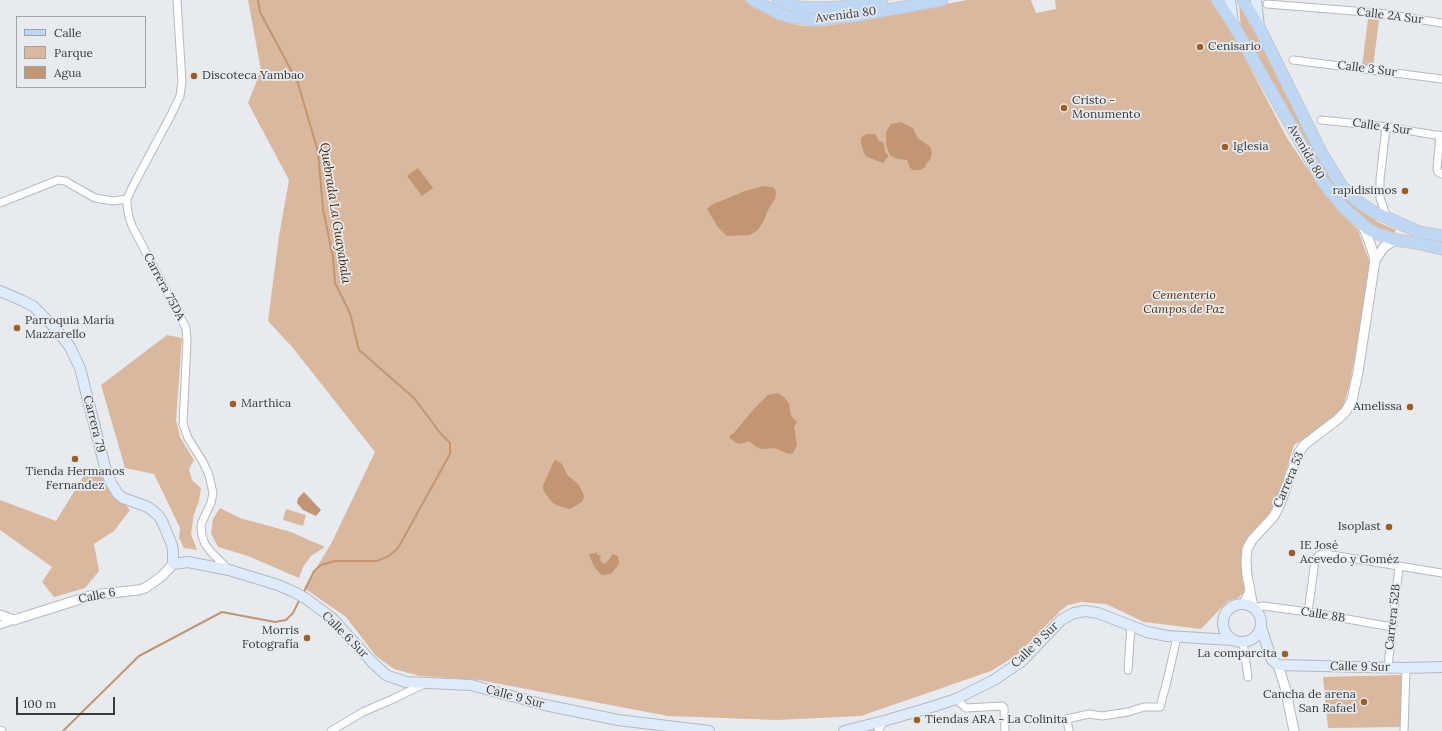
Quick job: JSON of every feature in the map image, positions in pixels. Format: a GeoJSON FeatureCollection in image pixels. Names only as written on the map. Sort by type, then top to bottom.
{"type":"FeatureCollection","features":[{"type":"Feature","properties":{"kind":"main road","name":"Avenida 80"},"geometry":{"type":"LineString","coordinates":[[754,0],[780,14],[790,17],[814,20],[854,16],[942,0]]}},
{"type":"Feature","properties":{"kind":"main road","name":"Avenida 80"},"geometry":{"type":"LineString","coordinates":[[778,0],[798,6],[815,8],[841,7],[882,0]]}},
{"type":"Feature","properties":{"kind":"main road","name":"Avenida 80"},"geometry":{"type":"LineString","coordinates":[[1216,0],[1233,24],[1324,182],[1343,207],[1362,224],[1378,234],[1395,240],[1442,249]]}},
{"type":"Feature","properties":{"kind":"main road"},"geometry":{"type":"LineString","coordinates":[[1230,0],[1233,24]]}},
{"type":"Feature","properties":{"kind":"main road","name":"Avenida 80"},"geometry":{"type":"LineString","coordinates":[[1243,0],[1259,26],[1327,163],[1341,185],[1357,200],[1372,211],[1391,221],[1419,232],[1442,236]]}},
{"type":"Feature","properties":{"kind":"main road"},"geometry":{"type":"LineString","coordinates":[[1256,0],[1259,26]]}},
{"type":"Feature","properties":{"kind":"main road"},"geometry":{"type":"LineString","coordinates":[[1391,221],[1442,231]]}},
{"type":"Feature","properties":{"kind":"main road"},"geometry":{"type":"LineString","coordinates":[[1395,240],[1415,249],[1442,257]]}},
{"type":"Feature","properties":{"kind":"main road","name":"Carrera 79"},"geometry":{"type":"LineString","coordinates":[[0,292],[33,306],[56,329],[70,347],[80,368],[105,467],[111,483],[118,494],[123,498],[148,507],[158,515],[172,545],[173,564]]}},
{"type":"Feature","properties":{"kind":"main road","name":"Calle 6 Sur"},"geometry":{"type":"LineString","coordinates":[[173,564],[188,562],[229,570],[286,588],[301,596],[332,618],[372,662],[386,675],[406,682],[424,684]]}},
{"type":"Feature","properties":{"kind":"main road"},"geometry":{"type":"LineString","coordinates":[[1209,639],[1218,631],[1223,617],[1228,610],[1235,605],[1251,607],[1260,618],[1261,627],[1268,650],[1272,660],[1278,665]]}},
{"type":"Feature","properties":{"kind":"main road","name":"Calle 9 Sur"},"geometry":{"type":"LineString","coordinates":[[844,731],[869,728],[884,721],[956,699],[994,680],[1022,661],[1061,620],[1074,613],[1085,611],[1098,613],[1147,632],[1177,637],[1232,640]]}},
{"type":"Feature","properties":{"kind":"main road"},"geometry":{"type":"LineString","coordinates":[[1222,622],[1224,630],[1232,640],[1245,642],[1268,650]]}},
{"type":"Feature","properties":{"kind":"main road"},"geometry":{"type":"LineString","coordinates":[[1245,642],[1254,637],[1261,627]]}},
{"type":"Feature","properties":{"kind":"main road","name":"Calle 9 Sur"},"geometry":{"type":"LineString","coordinates":[[1278,665],[1406,668],[1442,667]]}},
{"type":"Feature","properties":{"kind":"main road","name":"Calle 9 Sur"},"geometry":{"type":"LineString","coordinates":[[424,684],[471,686],[545,705],[618,720],[709,731]]}},
{"type":"Feature","properties":{"kind":"street"},"geometry":{"type":"LineString","coordinates":[[0,203],[58,180],[66,181],[94,198],[113,202],[127,199],[180,96],[182,82],[177,0]]}},
{"type":"Feature","properties":{"kind":"street","name":"Calle 2A Sur"},"geometry":{"type":"LineString","coordinates":[[1267,4],[1379,14],[1442,23]]}},
{"type":"Feature","properties":{"kind":"street","name":"Calle 3 Sur"},"geometry":{"type":"LineString","coordinates":[[1293,60],[1442,79]]}},
{"type":"Feature","properties":{"kind":"street","name":"Calle 4 Sur"},"geometry":{"type":"LineString","coordinates":[[1321,120],[1386,127],[1441,136]]}},
{"type":"Feature","properties":{"kind":"street"},"geometry":{"type":"LineString","coordinates":[[1386,127],[1380,198],[1391,221]]}},
{"type":"Feature","properties":{"kind":"street"},"geometry":{"type":"LineString","coordinates":[[1441,136],[1437,168],[1438,172],[1442,174]]}},
{"type":"Feature","properties":{"kind":"street","name":"Carrera 75DA"},"geometry":{"type":"LineString","coordinates":[[127,199],[128,211],[132,226],[186,328],[188,337],[183,424],[188,438],[209,475],[213,494],[211,503],[202,522],[202,536],[205,544],[211,552],[229,570]]}},
{"type":"Feature","properties":{"kind":"street","name":"Carrera 53"},"geometry":{"type":"LineString","coordinates":[[1251,607],[1246,561],[1248,549],[1252,540],[1274,516],[1298,454],[1304,445],[1338,419],[1346,411],[1352,400],[1358,372],[1375,260],[1362,224]]}},
{"type":"Feature","properties":{"kind":"street"},"geometry":{"type":"LineString","coordinates":[[1375,260],[1384,247],[1395,240]]}},
{"type":"Feature","properties":{"kind":"street"},"geometry":{"type":"LineString","coordinates":[[1308,612],[1315,561],[1319,555],[1325,554],[1442,573]]}},
{"type":"Feature","properties":{"kind":"street","name":"Calle 6"},"geometry":{"type":"LineString","coordinates":[[0,625],[93,595],[145,588],[161,577],[173,564]]}},
{"type":"Feature","properties":{"kind":"street","name":"Carrera 52B"},"geometry":{"type":"LineString","coordinates":[[1388,667],[1399,566]]}},
{"type":"Feature","properties":{"kind":"street","name":"Calle 8B"},"geometry":{"type":"LineString","coordinates":[[1251,607],[1263,606],[1308,612],[1392,627]]}},
{"type":"Feature","properties":{"kind":"street"},"geometry":{"type":"LineString","coordinates":[[0,615],[14,620]]}},
{"type":"Feature","properties":{"kind":"street"},"geometry":{"type":"LineString","coordinates":[[1128,670],[1131,626]]}},
{"type":"Feature","properties":{"kind":"street"},"geometry":{"type":"LineString","coordinates":[[1069,731],[1067,719],[1089,714],[1109,716],[1144,707],[1160,707],[1177,637]]}},
{"type":"Feature","properties":{"kind":"street"},"geometry":{"type":"LineString","coordinates":[[1245,642],[1248,677]]}},
{"type":"Feature","properties":{"kind":"street"},"geometry":{"type":"LineString","coordinates":[[1278,665],[1285,687],[1294,731]]}},
{"type":"Feature","properties":{"kind":"street"},"geometry":{"type":"LineString","coordinates":[[1404,731],[1406,668]]}},
{"type":"Feature","properties":{"kind":"street","name":"Calle 9 Sur"},"geometry":{"type":"LineString","coordinates":[[332,731],[362,712],[424,684]]}},
{"type":"Feature","properties":{"kind":"street"},"geometry":{"type":"LineString","coordinates":[[956,699],[966,708],[1002,706],[1005,710],[1005,731]]}},
{"type":"Feature","properties":{"kind":"street"},"geometry":{"type":"LineString","coordinates":[[878,731],[884,721]]}},
{"type":"Feature","properties":{"kind":"green space","name":"Cementerio Campos de Paz"},"geometry":{"type":"Polygon","coordinates":[[[248,0],[745,0],[757,8],[792,24],[805,26],[825,26],[859,21],[967,0],[1031,0],[1036,13],[1056,9],[1055,0],[1211,0],[1223,16],[1287,138],[1325,195],[1358,230],[1371,266],[1370,280],[1349,387],[1342,410],[1318,430],[1294,445],[1277,500],[1244,558],[1244,592],[1238,598],[1228,601],[1201,629],[1144,622],[1106,604],[1081,602],[1068,605],[1060,611],[1017,655],[991,671],[861,716],[777,720],[668,716],[479,680],[420,676],[394,669],[376,656],[346,617],[304,588],[331,544],[375,452],[293,348],[268,321],[279,236],[289,180],[248,103],[261,70],[248,0]]]}},
{"type":"Feature","properties":{"kind":"green space"},"geometry":{"type":"Polygon","coordinates":[[[1239,3],[1276,73],[1349,200],[1364,213],[1378,222],[1396,230],[1393,235],[1367,224],[1347,208],[1327,181],[1241,30],[1239,3]]]}},
{"type":"Feature","properties":{"kind":"green space"},"geometry":{"type":"Polygon","coordinates":[[[1368,19],[1379,20],[1373,67],[1362,66],[1368,19]]]}},
{"type":"Feature","properties":{"kind":"green space"},"geometry":{"type":"Polygon","coordinates":[[[167,335],[182,338],[176,420],[180,437],[194,460],[189,469],[192,480],[201,488],[199,501],[194,514],[191,534],[197,550],[184,548],[179,538],[180,528],[154,474],[125,468],[101,385],[167,335]]]}},
{"type":"Feature","properties":{"kind":"green space"},"geometry":{"type":"Polygon","coordinates":[[[88,469],[98,472],[130,510],[114,531],[94,544],[99,571],[85,588],[54,597],[42,582],[52,567],[0,530],[0,500],[56,521],[88,469]]]}},
{"type":"Feature","properties":{"kind":"green space"},"geometry":{"type":"Polygon","coordinates":[[[220,508],[240,518],[291,532],[325,547],[311,556],[303,567],[299,578],[248,556],[218,547],[211,533],[213,519],[220,508]]]}},
{"type":"Feature","properties":{"kind":"green space"},"geometry":{"type":"Polygon","coordinates":[[[286,509],[306,515],[303,526],[283,520],[286,509]]]}},
{"type":"Feature","properties":{"kind":"green space","name":"Cancha de arena San Rafael"},"geometry":{"type":"Polygon","coordinates":[[[1401,675],[1402,727],[1328,728],[1323,677],[1401,675]]]}},
{"type":"Feature","properties":{"kind":"water"},"geometry":{"type":"Polygon","coordinates":[[[901,122],[913,128],[918,138],[931,149],[932,154],[930,160],[925,165],[926,167],[920,170],[913,170],[910,168],[907,160],[897,159],[890,155],[886,145],[886,132],[891,124],[901,122]]]}},
{"type":"Feature","properties":{"kind":"water"},"geometry":{"type":"Polygon","coordinates":[[[866,134],[875,134],[879,141],[883,142],[885,152],[888,157],[883,163],[867,157],[864,153],[861,138],[866,134]]]}},
{"type":"Feature","properties":{"kind":"water"},"geometry":{"type":"Polygon","coordinates":[[[418,168],[433,188],[422,196],[407,176],[418,168]]]}},
{"type":"Feature","properties":{"kind":"water"},"geometry":{"type":"Polygon","coordinates":[[[764,186],[772,187],[776,192],[775,199],[758,230],[750,235],[727,236],[718,227],[707,209],[713,204],[745,191],[764,186]]]}},
{"type":"Feature","properties":{"kind":"water"},"geometry":{"type":"Polygon","coordinates":[[[778,393],[785,398],[789,404],[791,416],[797,422],[794,427],[797,445],[793,453],[789,454],[774,448],[762,449],[749,441],[741,444],[736,443],[730,438],[730,435],[733,434],[768,395],[778,393]]]}},
{"type":"Feature","properties":{"kind":"water"},"geometry":{"type":"Polygon","coordinates":[[[556,460],[562,464],[568,476],[578,484],[584,496],[583,501],[569,509],[556,505],[543,490],[543,486],[554,461],[556,460]]]}},
{"type":"Feature","properties":{"kind":"water"},"geometry":{"type":"Polygon","coordinates":[[[304,492],[321,510],[316,516],[303,510],[297,503],[298,498],[304,492]]]}},
{"type":"Feature","properties":{"kind":"water"},"geometry":{"type":"Polygon","coordinates":[[[596,552],[601,556],[600,560],[604,564],[613,554],[618,556],[619,564],[611,574],[602,575],[595,568],[589,555],[596,552]]]}},
{"type":"Feature","properties":{"kind":"waterway","name":"Quebrada La Guayabala"},"geometry":{"type":"LineString","coordinates":[[258,0],[260,12],[298,83],[318,152],[323,209],[333,257],[335,283],[350,313],[359,350],[414,398],[441,434],[450,443],[450,454],[398,548],[389,556],[377,561],[335,561],[321,565],[314,571],[303,594]]}},
{"type":"Feature","properties":{"kind":"waterway","name":"Quebrada La Guayabala"},"geometry":{"type":"LineString","coordinates":[[63,731],[139,656],[222,612],[275,622],[286,620],[293,613],[300,599]]}},
{"type":"Feature","properties":{"kind":"place","name":"Cenisario"},"geometry":{"type":"Point","coordinates":[1200,47]}},
{"type":"Feature","properties":{"kind":"place","name":"Discoteca Yambao"},"geometry":{"type":"Point","coordinates":[194,76]}},
{"type":"Feature","properties":{"kind":"place","name":"Cristo - Monumento"},"geometry":{"type":"Point","coordinates":[1064,108]}},
{"type":"Feature","properties":{"kind":"place","name":"Iglesia"},"geometry":{"type":"Point","coordinates":[1225,147]}},
{"type":"Feature","properties":{"kind":"place","name":"rapidisimos"},"geometry":{"type":"Point","coordinates":[1405,191]}},
{"type":"Feature","properties":{"kind":"place","name":"Parroquia María Mazzarello"},"geometry":{"type":"Point","coordinates":[17,328]}},
{"type":"Feature","properties":{"kind":"place","name":"Marthica"},"geometry":{"type":"Point","coordinates":[233,404]}},
{"type":"Feature","properties":{"kind":"place","name":"Amelissa"},"geometry":{"type":"Point","coordinates":[1410,407]}},
{"type":"Feature","properties":{"kind":"place","name":"Tienda Hermanos Fernandez"},"geometry":{"type":"Point","coordinates":[75,459]}},
{"type":"Feature","properties":{"kind":"place","name":"Isoplast"},"geometry":{"type":"Point","coordinates":[1389,527]}},
{"type":"Feature","properties":{"kind":"place","name":"IE José Acevedo y Goméz"},"geometry":{"type":"Point","coordinates":[1292,553]}},
{"type":"Feature","properties":{"kind":"place","name":"Morris Fotografía"},"geometry":{"type":"Point","coordinates":[307,638]}},
{"type":"Feature","properties":{"kind":"place","name":"La comparcita"},"geometry":{"type":"Point","coordinates":[1285,654]}},
{"type":"Feature","properties":{"kind":"place","name":"Cancha de arena San Rafael"},"geometry":{"type":"Point","coordinates":[1364,702]}},
{"type":"Feature","properties":{"kind":"place","name":"Tiendas ARA - La Colinita"},"geometry":{"type":"Point","coordinates":[917,720]}}]}
